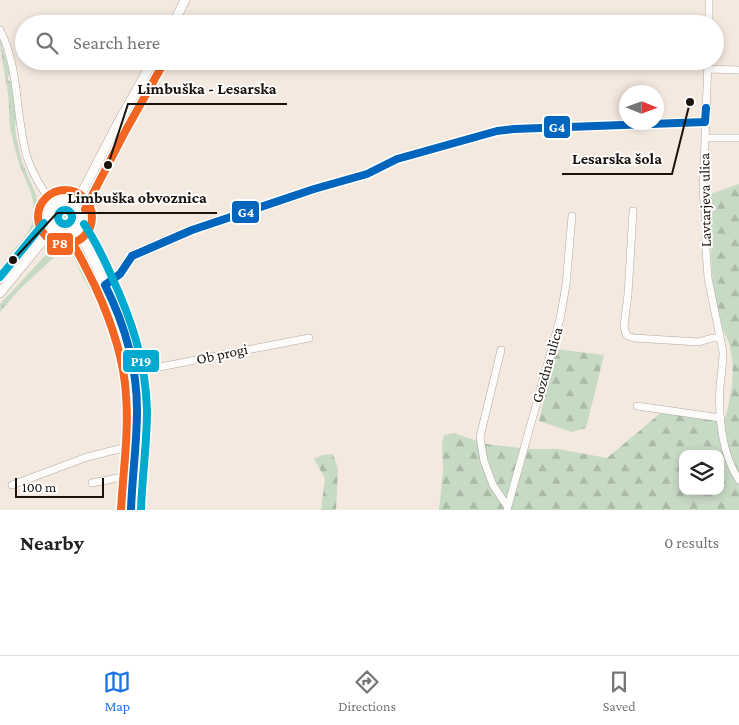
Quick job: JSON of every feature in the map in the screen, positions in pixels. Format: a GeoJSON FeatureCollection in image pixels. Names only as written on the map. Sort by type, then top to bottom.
{"type":"FeatureCollection","features":[{"type":"Feature","properties":{"kind":"main road"},"geometry":{"type":"LineString","coordinates":[[178,15],[185,0]]}},
{"type":"Feature","properties":{"kind":"main road"},"geometry":{"type":"LineString","coordinates":[[76,204],[148,70]]}},
{"type":"Feature","properties":{"kind":"main road"},"geometry":{"type":"LineString","coordinates":[[62,200],[72,201],[76,204],[80,208],[82,217],[76,230],[72,233],[61,234],[52,229],[48,216],[53,204],[62,200]]}},
{"type":"Feature","properties":{"kind":"main road"},"geometry":{"type":"LineString","coordinates":[[0,293],[52,229]]}},
{"type":"Feature","properties":{"kind":"main road"},"geometry":{"type":"LineString","coordinates":[[76,230],[98,266],[124,327],[134,372],[137,411],[131,510]]}},
{"type":"Feature","properties":{"kind":"street"},"geometry":{"type":"LineString","coordinates":[[709,0],[709,15]]}},
{"type":"Feature","properties":{"kind":"street"},"geometry":{"type":"LineString","coordinates":[[0,30],[11,62],[27,156],[36,179],[53,204]]}},
{"type":"Feature","properties":{"kind":"street","name":"Lavtarjeva ulica"},"geometry":{"type":"LineString","coordinates":[[708,70],[703,191],[708,281],[723,362],[720,388],[722,436],[734,473],[739,480]]}},
{"type":"Feature","properties":{"kind":"street"},"geometry":{"type":"LineString","coordinates":[[724,70],[739,70]]}},
{"type":"Feature","properties":{"kind":"street"},"geometry":{"type":"LineString","coordinates":[[105,285],[120,274],[132,256],[192,230],[314,188],[356,178],[397,159],[462,141],[514,128],[571,128],[705,122]]}},
{"type":"Feature","properties":{"kind":"street"},"geometry":{"type":"LineString","coordinates":[[705,138],[739,138]]}},
{"type":"Feature","properties":{"kind":"street"},"geometry":{"type":"LineString","coordinates":[[633,211],[624,326],[626,334],[634,338],[700,342],[712,338],[720,338]]}},
{"type":"Feature","properties":{"kind":"street","name":"Gozdna ulica"},"geometry":{"type":"LineString","coordinates":[[507,508],[560,319],[566,285],[572,216]]}},
{"type":"Feature","properties":{"kind":"street","name":"Ob progi"},"geometry":{"type":"LineString","coordinates":[[134,372],[310,338]]}},
{"type":"Feature","properties":{"kind":"street"},"geometry":{"type":"LineString","coordinates":[[501,350],[480,437],[484,461],[493,485],[507,508]]}},
{"type":"Feature","properties":{"kind":"street"},"geometry":{"type":"LineString","coordinates":[[637,406],[721,418]]}},
{"type":"Feature","properties":{"kind":"street"},"geometry":{"type":"LineString","coordinates":[[12,486],[87,456],[135,445]]}},
{"type":"Feature","properties":{"kind":"street"},"geometry":{"type":"LineString","coordinates":[[92,483],[132,475]]}},
{"type":"Feature","properties":{"kind":"green space"},"geometry":{"type":"Polygon","coordinates":[[[0,38],[10,74],[8,80],[11,82],[17,141],[22,162],[36,195],[39,208],[36,224],[31,236],[9,259],[6,269],[0,276],[1,268],[5,261],[32,224],[34,208],[32,195],[19,163],[11,131],[0,38]]]}},
{"type":"Feature","properties":{"kind":"green space"},"geometry":{"type":"Polygon","coordinates":[[[739,184],[739,510],[439,510],[444,435],[454,433],[486,444],[530,449],[558,449],[607,458],[663,411],[725,419],[730,400],[733,372],[729,343],[719,317],[714,291],[708,195],[739,184]]]}},
{"type":"Feature","properties":{"kind":"green space"},"geometry":{"type":"Polygon","coordinates":[[[72,206],[75,212],[74,220],[69,224],[56,226],[54,214],[72,206]]]}},
{"type":"Feature","properties":{"kind":"green space"},"geometry":{"type":"Polygon","coordinates":[[[60,242],[71,243],[77,248],[89,279],[99,291],[117,326],[113,328],[108,315],[88,287],[74,258],[65,247],[19,290],[0,312],[0,304],[55,245],[60,242]]]}},
{"type":"Feature","properties":{"kind":"green space"},"geometry":{"type":"Polygon","coordinates":[[[556,349],[604,355],[586,428],[572,432],[539,421],[556,349]]]}},
{"type":"Feature","properties":{"kind":"green space"},"geometry":{"type":"Polygon","coordinates":[[[333,454],[338,469],[336,510],[321,510],[325,478],[314,459],[323,455],[333,454]]]}},
{"type":"Feature","properties":{"kind":"transit line","name":"P8"},"geometry":{"type":"LineString","coordinates":[[85,209],[160,70]]}},
{"type":"Feature","properties":{"kind":"transit line","name":"G4"},"geometry":{"type":"LineString","coordinates":[[105,285],[120,274],[132,256],[192,230],[314,189],[367,174],[397,159],[497,131],[705,122],[706,108]]}},
{"type":"Feature","properties":{"kind":"transit line","name":"P8"},"geometry":{"type":"LineString","coordinates":[[60,190],[70,190],[80,194],[88,202],[92,217],[88,232],[80,240],[70,244],[60,244],[50,240],[42,232],[38,222],[38,212],[42,202],[50,194],[60,190]]}},
{"type":"Feature","properties":{"kind":"transit line","name":"P19"},"geometry":{"type":"LineString","coordinates":[[62,210],[68,210],[72,217],[68,224],[62,224],[58,220],[58,214],[62,210]]}},
{"type":"Feature","properties":{"kind":"transit line","name":"P19"},"geometry":{"type":"LineString","coordinates":[[0,277],[44,223]]}},
{"type":"Feature","properties":{"kind":"transit line","name":"P19"},"geometry":{"type":"LineString","coordinates":[[84,224],[99,249],[118,291],[131,324],[144,375],[147,411],[141,510]]}},
{"type":"Feature","properties":{"kind":"transit line","name":"P8"},"geometry":{"type":"LineString","coordinates":[[68,236],[101,299],[116,339],[123,367],[127,424],[121,510]]}},
{"type":"Feature","properties":{"kind":"transit line","name":"G4"},"geometry":{"type":"LineString","coordinates":[[105,285],[124,331],[135,378],[137,423],[131,510]]}},
{"type":"Feature","properties":{"kind":"place","name":"Lesarska šola"},"geometry":{"type":"Point","coordinates":[690,102]}},
{"type":"Feature","properties":{"kind":"place","name":"Limbuška - Lesarska"},"geometry":{"type":"Point","coordinates":[108,165]}},
{"type":"Feature","properties":{"kind":"place","name":"Limbuška obvoznica"},"geometry":{"type":"Point","coordinates":[13,260]}}]}
